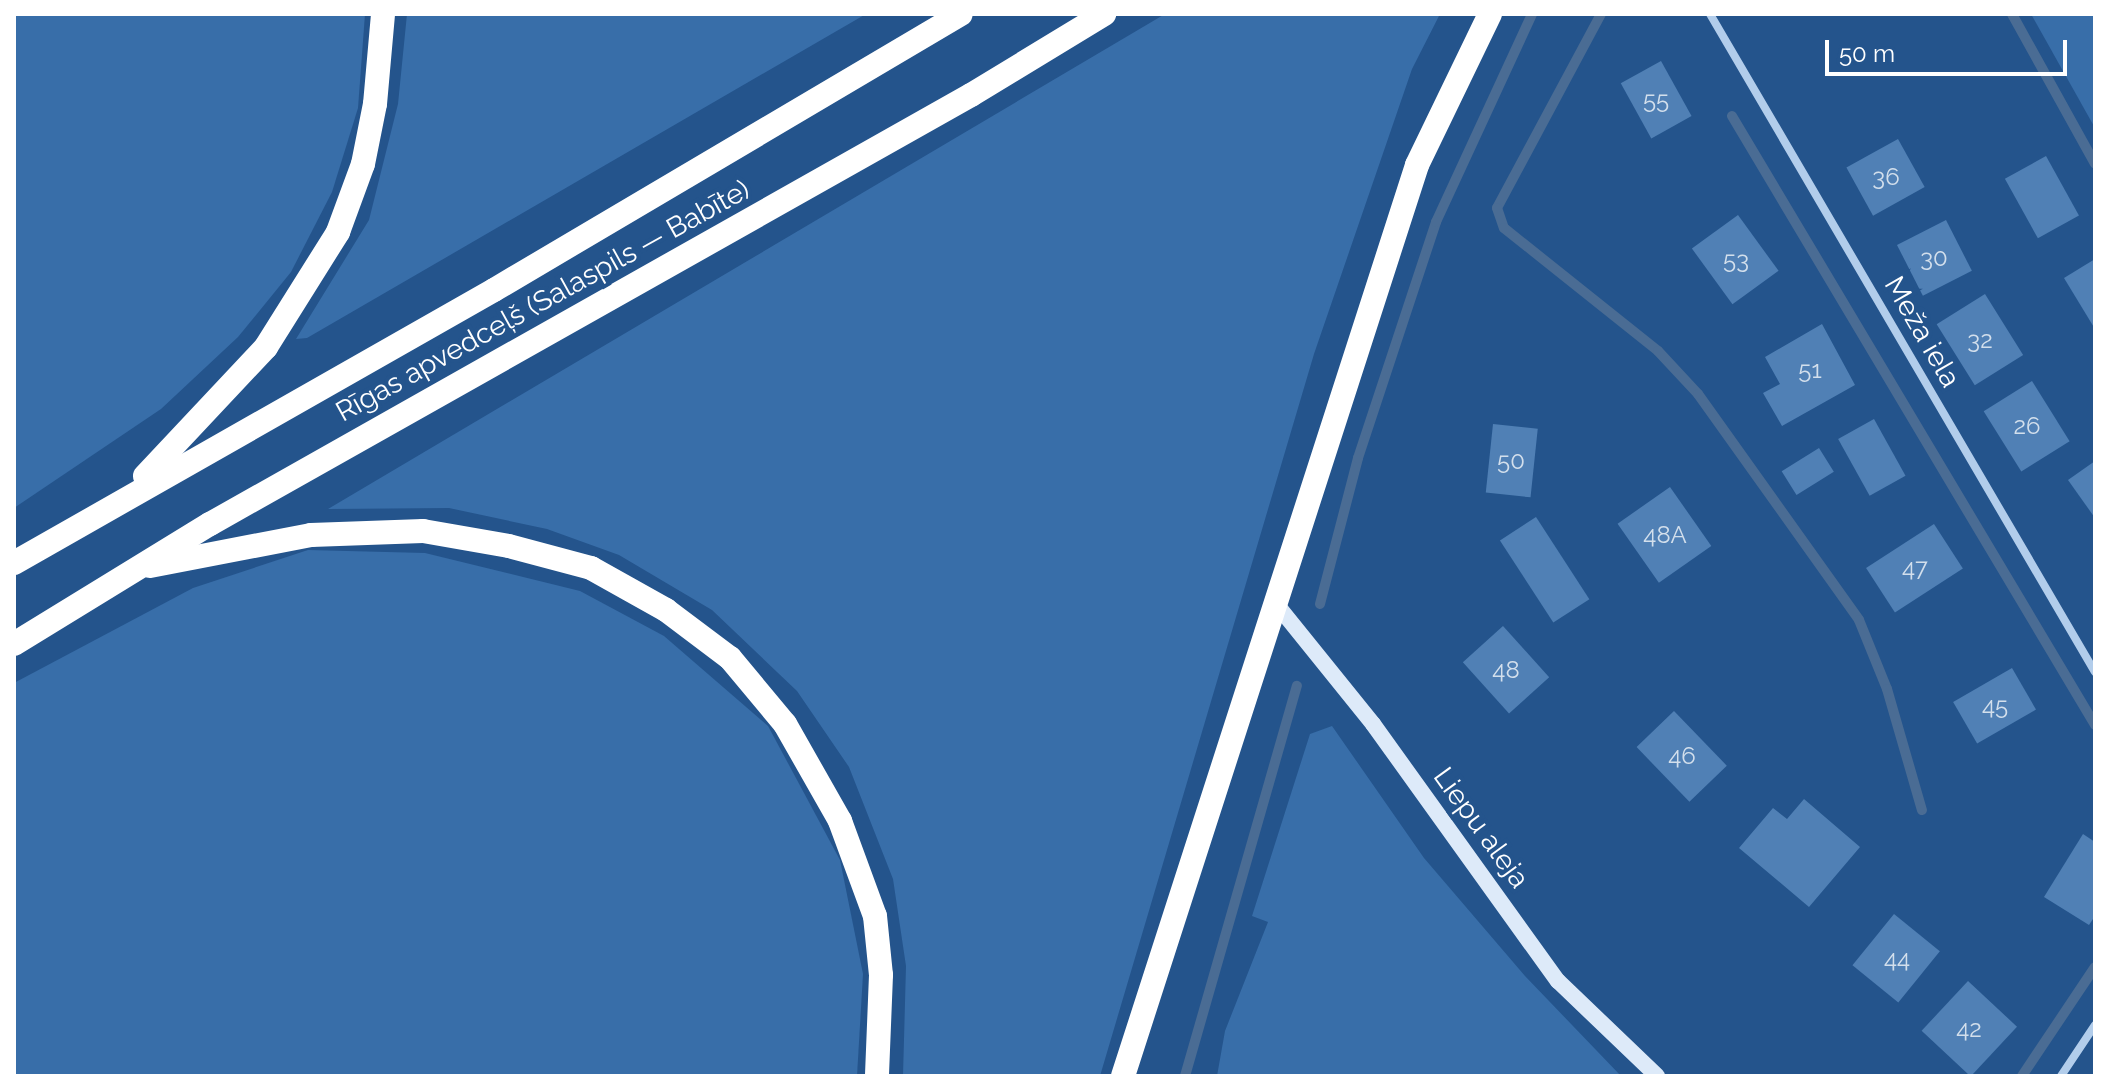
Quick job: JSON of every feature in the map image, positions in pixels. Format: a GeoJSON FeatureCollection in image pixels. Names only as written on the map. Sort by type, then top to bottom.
{"type":"FeatureCollection","features":[{"type":"Feature","properties":{"kind":"highway"},"geometry":{"type":"LineString","coordinates":[[121,500],[197,426],[266,347],[338,232],[363,164],[375,104],[383,14]]}},
{"type":"Feature","properties":{"kind":"highway","name":"Rīgas apvedceļš (Salaspils — Babīte)"},"geometry":{"type":"LineString","coordinates":[[14,563],[494,290],[961,14]]}},
{"type":"Feature","properties":{"kind":"highway","name":"Rīgas apvedceļš (Salaspils — Babīte)"},"geometry":{"type":"LineString","coordinates":[[14,644],[136,569],[971,95],[1104,14]]}},
{"type":"Feature","properties":{"kind":"highway"},"geometry":{"type":"LineString","coordinates":[[1123,1076],[1273,600],[1417,165],[1490,14]]}},
{"type":"Feature","properties":{"kind":"highway"},"geometry":{"type":"LineString","coordinates":[[136,569],[311,535],[423,531],[509,546],[591,568],[666,610],[730,658],[785,724],[840,821],[875,916],[881,975],[877,1076]]}},
{"type":"Feature","properties":{"kind":"street","name":"Meža iela"},"geometry":{"type":"LineString","coordinates":[[1710,14],[2095,672]]}},
{"type":"Feature","properties":{"kind":"street","name":"Liepu aleja"},"geometry":{"type":"LineString","coordinates":[[1273,600],[1373,724],[1558,981],[1657,1076]]}},
{"type":"Feature","properties":{"kind":"street"},"geometry":{"type":"LineString","coordinates":[[2061,1076],[2095,1025]]}},
{"type":"Feature","properties":{"kind":"shaded area"},"geometry":{"type":"Polygon","coordinates":[[[14,14],[365,14],[358,108],[332,192],[291,272],[238,337],[161,409],[14,508],[14,14]]]}},
{"type":"Feature","properties":{"kind":"shaded area"},"geometry":{"type":"Polygon","coordinates":[[[407,14],[866,14],[307,338],[296,339],[369,220],[398,104],[407,14]]]}},
{"type":"Feature","properties":{"kind":"shaded area"},"geometry":{"type":"Polygon","coordinates":[[[1165,14],[1440,14],[1412,69],[1314,354],[1100,1076],[903,1076],[906,966],[893,879],[849,767],[797,691],[712,610],[619,555],[547,529],[449,508],[328,509],[1165,14]]]}},
{"type":"Feature","properties":{"kind":"shaded area"},"geometry":{"type":"Polygon","coordinates":[[[2031,14],[2095,14],[2095,128],[2031,14]]]}},
{"type":"Feature","properties":{"kind":"shaded area"},"geometry":{"type":"Polygon","coordinates":[[[308,550],[425,553],[580,591],[664,636],[768,726],[840,860],[863,974],[857,1076],[14,1076],[14,683],[193,588],[308,550]]]}},
{"type":"Feature","properties":{"kind":"shaded area"},"geometry":{"type":"Polygon","coordinates":[[[1332,726],[1424,858],[1525,976],[1621,1076],[1217,1076],[1225,1031],[1268,922],[1252,916],[1310,734],[1332,726]]]}},
{"type":"Feature","properties":{"kind":"building"},"geometry":{"type":"Polygon","coordinates":[[[1661,61],[1692,116],[1651,138],[1621,83],[1661,61]]]}},
{"type":"Feature","properties":{"kind":"building"},"geometry":{"type":"Polygon","coordinates":[[[1898,139],[1925,187],[1873,216],[1846,168],[1898,139]]]}},
{"type":"Feature","properties":{"kind":"building"},"geometry":{"type":"Polygon","coordinates":[[[2046,156],[2079,215],[2038,238],[2005,179],[2046,156]]]}},
{"type":"Feature","properties":{"kind":"building"},"geometry":{"type":"Polygon","coordinates":[[[1738,215],[1779,271],[1732,304],[1692,249],[1738,215]]]}},
{"type":"Feature","properties":{"kind":"building"},"geometry":{"type":"Polygon","coordinates":[[[1946,220],[1972,271],[1923,296],[1897,245],[1946,220]]]}},
{"type":"Feature","properties":{"kind":"building"},"geometry":{"type":"Polygon","coordinates":[[[2095,259],[2095,329],[2064,278],[2095,259]]]}},
{"type":"Feature","properties":{"kind":"building"},"geometry":{"type":"Polygon","coordinates":[[[1985,294],[2023,355],[1975,385],[1937,324],[1985,294]]]}},
{"type":"Feature","properties":{"kind":"building"},"geometry":{"type":"Polygon","coordinates":[[[1822,324],[1855,385],[1782,426],[1763,393],[1780,384],[1765,357],[1822,324]]]}},
{"type":"Feature","properties":{"kind":"building"},"geometry":{"type":"Polygon","coordinates":[[[2032,381],[2070,441],[2021,471],[1984,411],[2032,381]]]}},
{"type":"Feature","properties":{"kind":"building"},"geometry":{"type":"Polygon","coordinates":[[[1874,419],[1906,476],[1870,496],[1838,439],[1874,419]]]}},
{"type":"Feature","properties":{"kind":"building"},"geometry":{"type":"Polygon","coordinates":[[[1493,424],[1538,429],[1531,497],[1486,493],[1493,424]]]}},
{"type":"Feature","properties":{"kind":"building"},"geometry":{"type":"Polygon","coordinates":[[[1819,448],[1834,472],[1797,495],[1782,471],[1819,448]]]}},
{"type":"Feature","properties":{"kind":"building"},"geometry":{"type":"Polygon","coordinates":[[[2095,461],[2095,518],[2068,480],[2095,461]]]}},
{"type":"Feature","properties":{"kind":"building"},"geometry":{"type":"Polygon","coordinates":[[[1670,487],[1711,546],[1659,583],[1618,524],[1670,487]]]}},
{"type":"Feature","properties":{"kind":"building"},"geometry":{"type":"Polygon","coordinates":[[[1536,517],[1589,599],[1553,623],[1500,540],[1536,517]]]}},
{"type":"Feature","properties":{"kind":"building"},"geometry":{"type":"Polygon","coordinates":[[[1934,524],[1963,568],[1895,613],[1866,568],[1934,524]]]}},
{"type":"Feature","properties":{"kind":"building"},"geometry":{"type":"Polygon","coordinates":[[[1503,626],[1549,677],[1509,713],[1463,662],[1503,626]]]}},
{"type":"Feature","properties":{"kind":"building"},"geometry":{"type":"Polygon","coordinates":[[[2012,668],[2036,710],[1977,744],[1953,702],[2012,668]]]}},
{"type":"Feature","properties":{"kind":"building"},"geometry":{"type":"Polygon","coordinates":[[[1674,711],[1727,766],[1689,802],[1637,747],[1674,711]]]}},
{"type":"Feature","properties":{"kind":"building"},"geometry":{"type":"Polygon","coordinates":[[[1804,799],[1860,847],[1809,907],[1739,848],[1773,808],[1787,819],[1804,799]]]}},
{"type":"Feature","properties":{"kind":"building"},"geometry":{"type":"Polygon","coordinates":[[[2083,834],[2095,842],[2095,916],[2089,925],[2044,897],[2083,834]]]}},
{"type":"Feature","properties":{"kind":"building"},"geometry":{"type":"Polygon","coordinates":[[[1894,914],[1940,951],[1898,1002],[1852,965],[1894,914]]]}},
{"type":"Feature","properties":{"kind":"building"},"geometry":{"type":"Polygon","coordinates":[[[1968,981],[2017,1027],[1971,1076],[1922,1031],[1968,981]]]}},
{"type":"Feature","properties":{"kind":"waterway"},"geometry":{"type":"LineString","coordinates":[[1320,604],[1358,458],[1436,222],[1532,14]]}},
{"type":"Feature","properties":{"kind":"waterway"},"geometry":{"type":"LineString","coordinates":[[1601,14],[1497,208],[1504,228],[1658,351],[1698,394],[1859,620],[1887,689],[1922,810]]}},
{"type":"Feature","properties":{"kind":"waterway"},"geometry":{"type":"LineString","coordinates":[[2012,14],[2095,164]]}},
{"type":"Feature","properties":{"kind":"waterway"},"geometry":{"type":"LineString","coordinates":[[1732,116],[2095,725]]}},
{"type":"Feature","properties":{"kind":"waterway"},"geometry":{"type":"LineString","coordinates":[[1185,1076],[1297,686]]}},
{"type":"Feature","properties":{"kind":"waterway"},"geometry":{"type":"LineString","coordinates":[[2022,1076],[2095,967]]}}]}
